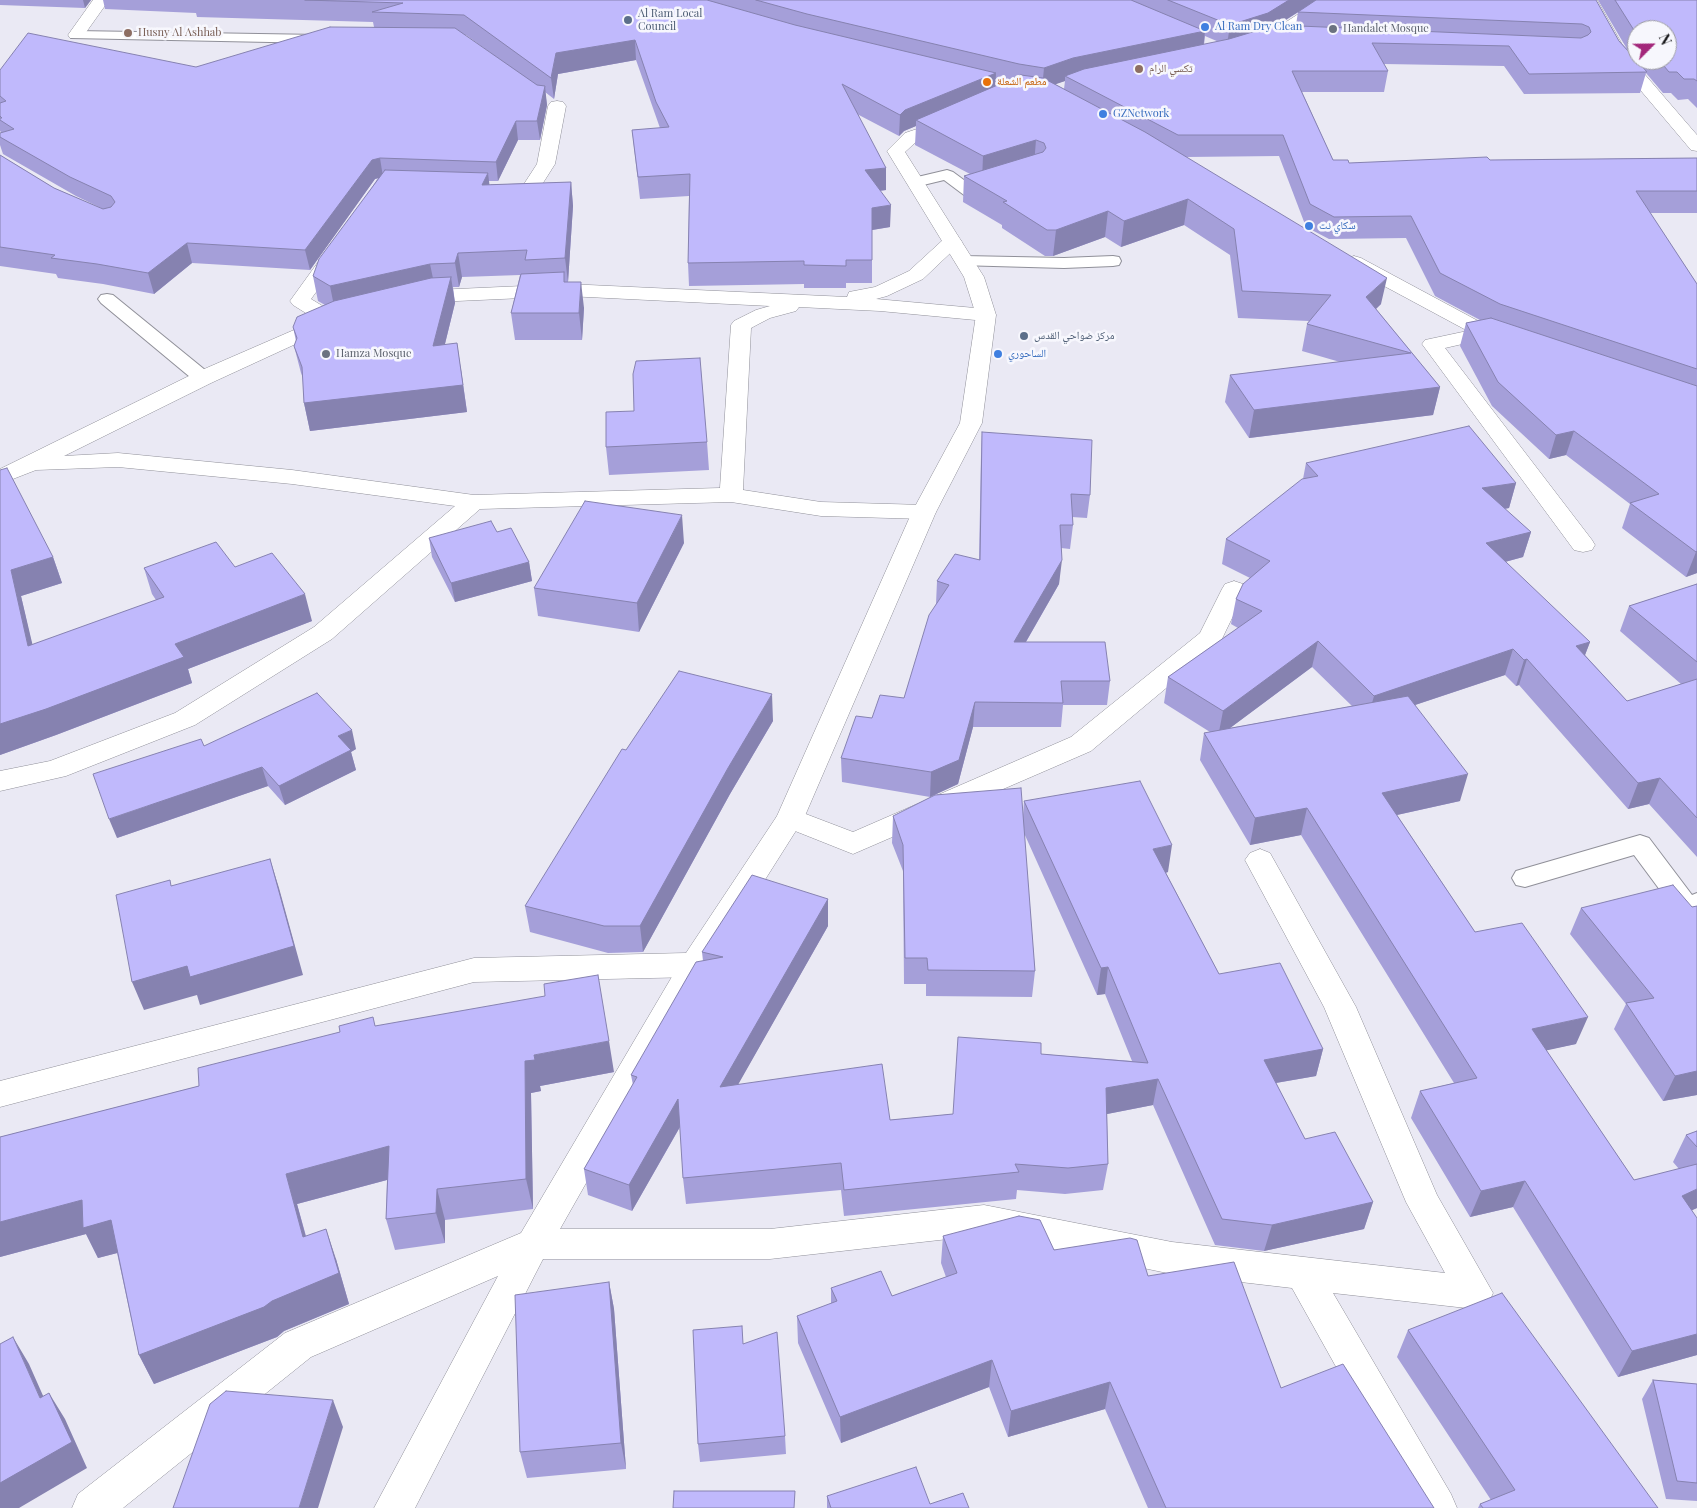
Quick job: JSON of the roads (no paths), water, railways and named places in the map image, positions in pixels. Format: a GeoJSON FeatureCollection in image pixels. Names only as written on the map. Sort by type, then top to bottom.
{"type":"FeatureCollection","features":[{"type":"Feature","properties":{"kind":"street"},"geometry":{"type":"LineString","coordinates":[[76,35],[101,0]]}},
{"type":"Feature","properties":{"kind":"street"},"geometry":{"type":"LineString","coordinates":[[1245,47],[1272,38],[1332,0]]}},
{"type":"Feature","properties":{"kind":"street"},"geometry":{"type":"LineString","coordinates":[[1588,0],[1622,57],[1697,146]]}},
{"type":"Feature","properties":{"kind":"street"},"geometry":{"type":"LineString","coordinates":[[1272,38],[1302,39]]}},
{"type":"Feature","properties":{"kind":"street"},"geometry":{"type":"LineString","coordinates":[[480,188],[529,190],[546,164],[557,106]]}},
{"type":"Feature","properties":{"kind":"street"},"geometry":{"type":"LineString","coordinates":[[394,1508],[533,1244],[695,965],[790,818],[924,512],[971,423],[986,315],[974,277],[896,151],[911,137],[974,112]]}},
{"type":"Feature","properties":{"kind":"street"},"geometry":{"type":"LineString","coordinates":[[0,477],[203,378],[342,318],[300,301],[344,239]]}},
{"type":"Feature","properties":{"kind":"street"},"geometry":{"type":"LineString","coordinates":[[731,495],[741,325],[763,314],[811,302],[880,292],[958,252]]}},
{"type":"Feature","properties":{"kind":"street"},"geometry":{"type":"LineString","coordinates":[[1339,254],[1486,333],[1523,345]]}},
{"type":"Feature","properties":{"kind":"street"},"geometry":{"type":"LineString","coordinates":[[398,305],[435,296],[567,290],[880,305],[986,315]]}},
{"type":"Feature","properties":{"kind":"street"},"geometry":{"type":"LineString","coordinates":[[1486,333],[1432,344],[1583,545]]}},
{"type":"Feature","properties":{"kind":"street"},"geometry":{"type":"LineString","coordinates":[[30,464],[118,460],[292,477],[474,502],[731,495],[821,509],[924,512]]}},
{"type":"Feature","properties":{"kind":"street"},"geometry":{"type":"LineString","coordinates":[[0,781],[56,769],[185,719],[323,633],[474,502]]}},
{"type":"Feature","properties":{"kind":"street"},"geometry":{"type":"LineString","coordinates":[[790,818],[853,844],[1081,744],[1211,637],[1234,589]]}},
{"type":"Feature","properties":{"kind":"street"},"geometry":{"type":"LineString","coordinates":[[92,1508],[298,1345],[533,1244],[770,1244],[984,1220],[1172,1258],[1475,1292],[1423,1202],[1340,1007],[1260,860]]}},
{"type":"Feature","properties":{"kind":"street"},"geometry":{"type":"LineString","coordinates":[[0,1094],[474,970],[695,965]]}},
{"type":"Feature","properties":{"kind":"street"},"geometry":{"type":"LineString","coordinates":[[1302,1272],[1436,1508]]}},
{"type":"Feature","properties":{"kind":"lane"},"geometry":{"type":"LineString","coordinates":[[76,35],[334,39]]}},
{"type":"Feature","properties":{"kind":"lane"},"geometry":{"type":"LineString","coordinates":[[915,182],[947,175],[970,192],[1007,180]]}},
{"type":"Feature","properties":{"kind":"lane"},"geometry":{"type":"LineString","coordinates":[[958,252],[1064,263],[1113,261]]}},
{"type":"Feature","properties":{"kind":"lane"},"geometry":{"type":"LineString","coordinates":[[107,299],[203,378]]}},
{"type":"Feature","properties":{"kind":"lane"},"geometry":{"type":"LineString","coordinates":[[1526,878],[1640,844],[1686,906],[1697,903]]}},
{"type":"Feature","properties":{"kind":"place","name":"Al Ram Local Council"},"geometry":{"type":"Point","coordinates":[628,20]}},
{"type":"Feature","properties":{"kind":"place","name":"Al Ram Dry Clean"},"geometry":{"type":"Point","coordinates":[1205,27]}},
{"type":"Feature","properties":{"kind":"place","name":"Handalet Mosque"},"geometry":{"type":"Point","coordinates":[1333,29]}},
{"type":"Feature","properties":{"kind":"place","name":"Husny Al Ashhab"},"geometry":{"type":"Point","coordinates":[128,33]}},
{"type":"Feature","properties":{"kind":"place","name":"تكسي الرام"},"geometry":{"type":"Point","coordinates":[1139,69]}},
{"type":"Feature","properties":{"kind":"place","name":"مطعم الشعلة"},"geometry":{"type":"Point","coordinates":[987,82]}},
{"type":"Feature","properties":{"kind":"place","name":"GZNetwork"},"geometry":{"type":"Point","coordinates":[1103,114]}},
{"type":"Feature","properties":{"kind":"place","name":"سكاي نت"},"geometry":{"type":"Point","coordinates":[1309,226]}},
{"type":"Feature","properties":{"kind":"place","name":"مركز ضواحي القدس"},"geometry":{"type":"Point","coordinates":[1024,336]}},
{"type":"Feature","properties":{"kind":"place","name":"Hamza Mosque"},"geometry":{"type":"Point","coordinates":[326,354]}},
{"type":"Feature","properties":{"kind":"place","name":"الساحوري"},"geometry":{"type":"Point","coordinates":[998,354]}}]}
